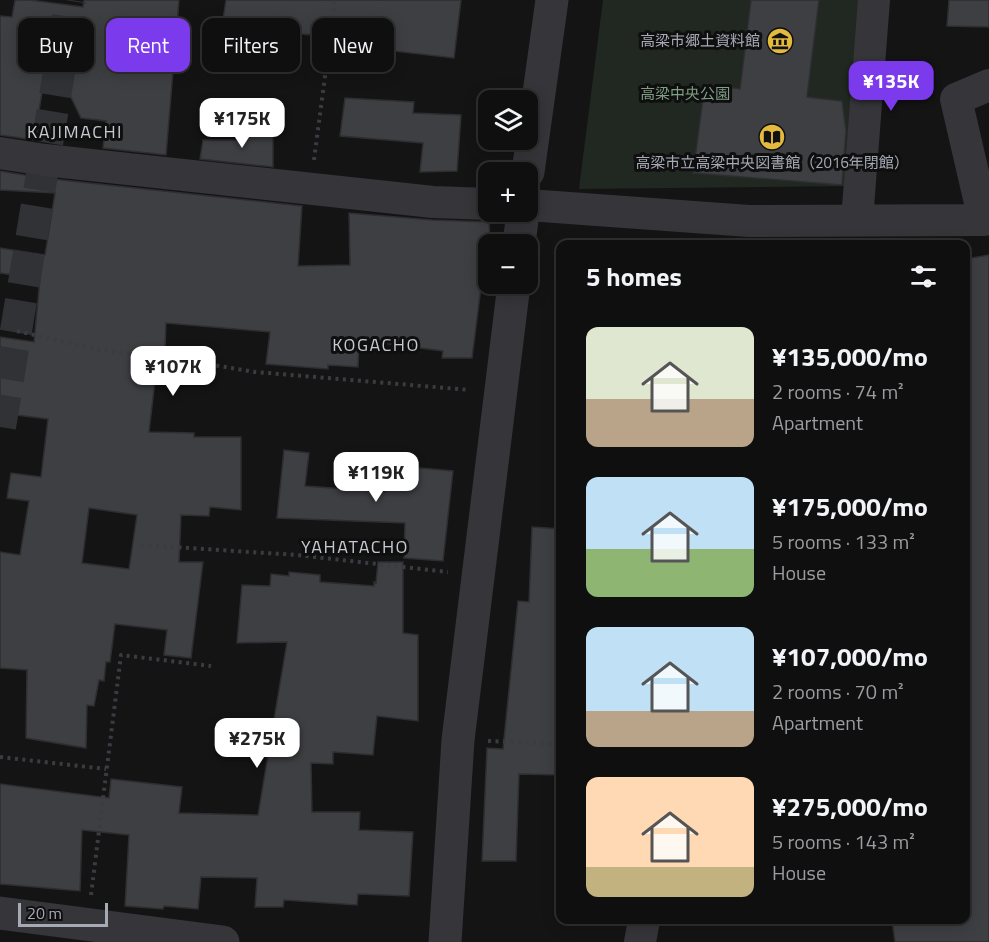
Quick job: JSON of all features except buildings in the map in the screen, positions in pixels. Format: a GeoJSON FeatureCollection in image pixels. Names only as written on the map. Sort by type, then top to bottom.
{"type":"FeatureCollection","features":[{"type":"Feature","properties":{"kind":"street"},"geometry":{"type":"LineString","coordinates":[[529,162],[552,0]]}},
{"type":"Feature","properties":{"kind":"street"},"geometry":{"type":"LineString","coordinates":[[857,220],[874,0]]}},
{"type":"Feature","properties":{"kind":"street"},"geometry":{"type":"LineString","coordinates":[[538,206],[748,233],[857,220],[984,220],[956,99],[989,85]]}},
{"type":"Feature","properties":{"kind":"street"},"geometry":{"type":"LineString","coordinates":[[0,153],[310,189],[433,202],[478,204]]}},
{"type":"Feature","properties":{"kind":"street"},"geometry":{"type":"LineString","coordinates":[[445,942],[458,740],[513,294]]}},
{"type":"Feature","properties":{"kind":"street"},"geometry":{"type":"LineString","coordinates":[[0,913],[75,930],[223,942]]}},
{"type":"Feature","properties":{"kind":"street"},"geometry":{"type":"LineString","coordinates":[[640,942],[643,924]]}},
{"type":"Feature","properties":{"kind":"path"},"geometry":{"type":"LineString","coordinates":[[310,189],[335,0]]}},
{"type":"Feature","properties":{"kind":"path"},"geometry":{"type":"LineString","coordinates":[[17,331],[99,350],[177,359],[255,372],[501,393]]}},
{"type":"Feature","properties":{"kind":"path"},"geometry":{"type":"LineString","coordinates":[[141,545],[297,555],[478,576]]}},
{"type":"Feature","properties":{"kind":"path"},"geometry":{"type":"LineString","coordinates":[[75,930],[106,770],[121,655],[211,666]]}},
{"type":"Feature","properties":{"kind":"path"},"geometry":{"type":"LineString","coordinates":[[458,740],[556,744]]}},
{"type":"Feature","properties":{"kind":"path"},"geometry":{"type":"LineString","coordinates":[[0,757],[106,770]]}},
{"type":"Feature","properties":{"kind":"green space","name":"高梁中央公園"},"geometry":{"type":"Polygon","coordinates":[[[603,0],[862,0],[852,186],[579,189],[603,0]]]}},
{"type":"Feature","properties":{"kind":"tunnel"},"geometry":{"type":"LineString","coordinates":[[0,427],[71,0]]}},
{"type":"Feature","properties":{"kind":"place","name":"高梁市郷土資料館"},"geometry":{"type":"Point","coordinates":[780,41]}},
{"type":"Feature","properties":{"kind":"place","name":"高梁市立高梁中央図書館（2016年閉館）"},"geometry":{"type":"Point","coordinates":[772,137]}},
{"type":"Feature","properties":{"kind":"district","name":"KAJIMACHI"},"geometry":{"type":"Point","coordinates":[75,132]}},
{"type":"Feature","properties":{"kind":"district","name":"KOGACHO"},"geometry":{"type":"Point","coordinates":[376,345]}},
{"type":"Feature","properties":{"kind":"district","name":"YAHATACHO"},"geometry":{"type":"Point","coordinates":[355,547]}}]}
